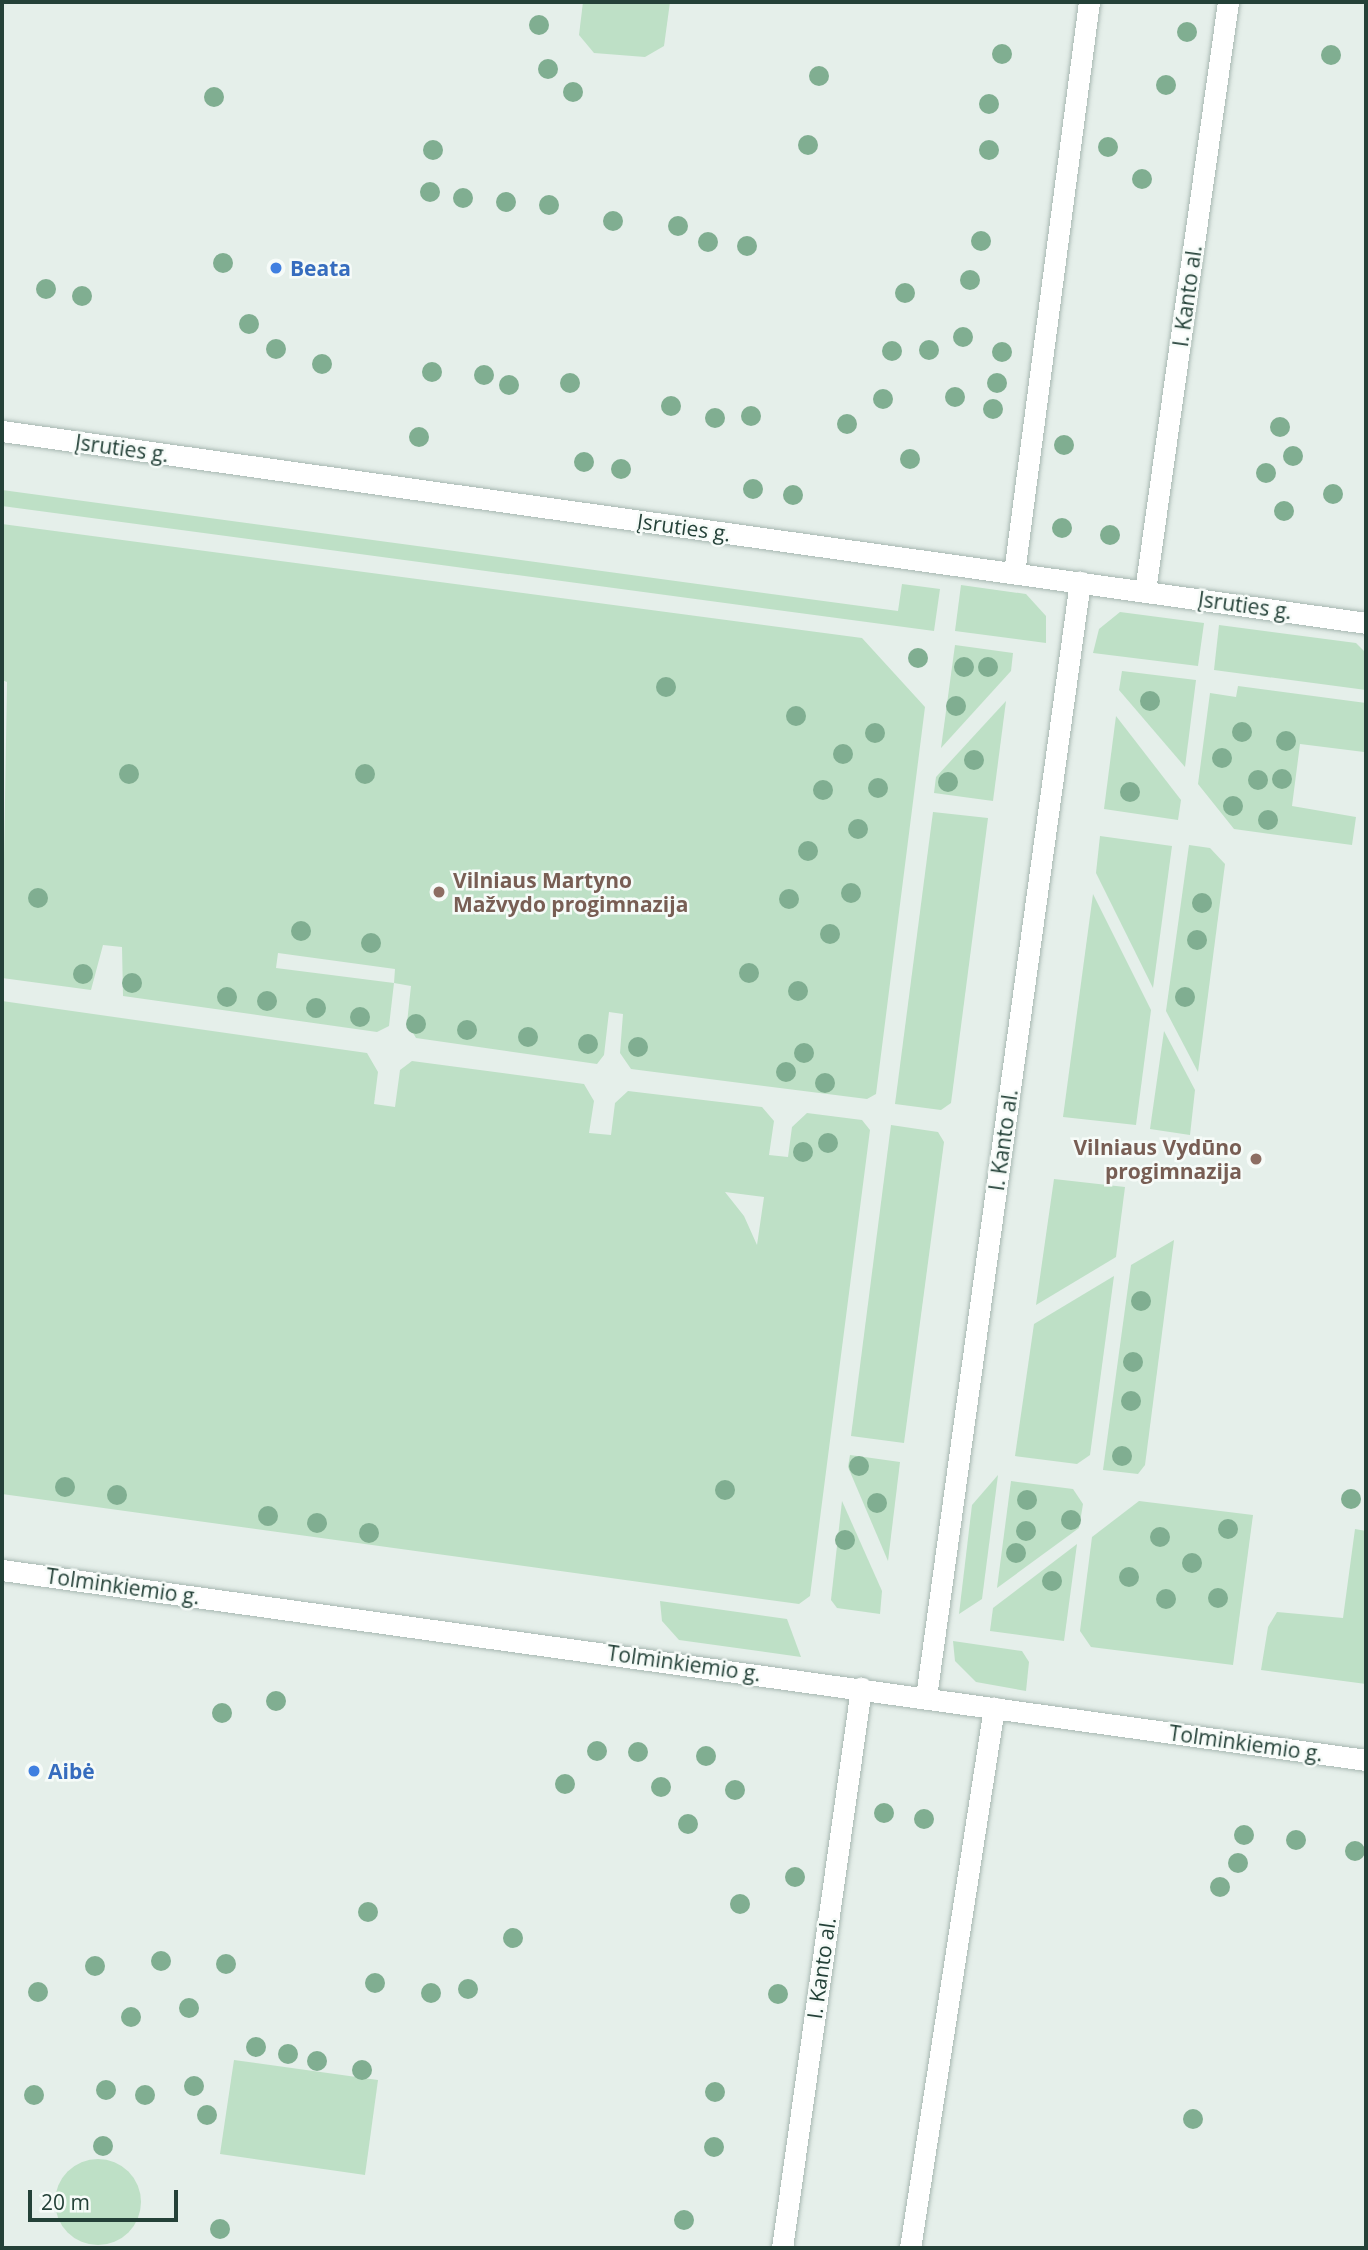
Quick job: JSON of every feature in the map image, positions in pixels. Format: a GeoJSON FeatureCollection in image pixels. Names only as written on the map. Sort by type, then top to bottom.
{"type":"FeatureCollection","features":[{"type":"Feature","properties":{"kind":"street"},"geometry":{"type":"LineString","coordinates":[[1014,573],[1089,2]]}},
{"type":"Feature","properties":{"kind":"street","name":"I. Kanto al."},"geometry":{"type":"LineString","coordinates":[[1145,591],[1228,2]]}},
{"type":"Feature","properties":{"kind":"street","name":"Įsruties g."},"geometry":{"type":"LineString","coordinates":[[2,431],[1366,622]]}},
{"type":"Feature","properties":{"kind":"street","name":"I. Kanto al."},"geometry":{"type":"LineString","coordinates":[[926,1697],[1080,582]]}},
{"type":"Feature","properties":{"kind":"street","name":"Tolminkiemio g."},"geometry":{"type":"LineString","coordinates":[[2,1570],[1366,1760]]}},
{"type":"Feature","properties":{"kind":"street","name":"I. Kanto al."},"geometry":{"type":"LineString","coordinates":[[782,2248],[861,1688]]}},
{"type":"Feature","properties":{"kind":"street"},"geometry":{"type":"LineString","coordinates":[[910,2248],[994,1707]]}},
{"type":"Feature","properties":{"kind":"green space"},"geometry":{"type":"Polygon","coordinates":[[[583,2],[670,2],[664,46],[645,57],[594,53],[579,35],[583,2]]]}},
{"type":"Feature","properties":{"kind":"green space"},"geometry":{"type":"Polygon","coordinates":[[[2,490],[898,611],[902,584],[940,589],[934,631],[2,506],[2,490]]]}},
{"type":"Feature","properties":{"kind":"green space"},"geometry":{"type":"Polygon","coordinates":[[[2,524],[862,638],[925,707],[876,1094],[867,1099],[631,1069],[620,1053],[623,1014],[609,1012],[604,1055],[597,1064],[416,1038],[407,1023],[411,986],[394,983],[389,1026],[377,1032],[123,996],[122,947],[103,945],[91,990],[2,978],[7,682],[2,680],[2,524]],[[278,953],[276,968],[394,983],[395,969],[278,953]]]}},
{"type":"Feature","properties":{"kind":"green space"},"geometry":{"type":"Polygon","coordinates":[[[961,585],[1026,594],[1046,616],[1046,643],[955,631],[961,585]]]}},
{"type":"Feature","properties":{"kind":"green space"},"geometry":{"type":"Polygon","coordinates":[[[1120,612],[1204,623],[1198,666],[1093,653],[1099,629],[1120,612]]]}},
{"type":"Feature","properties":{"kind":"green space"},"geometry":{"type":"Polygon","coordinates":[[[1219,625],[1356,643],[1366,653],[1366,690],[1214,670],[1219,625]]]}},
{"type":"Feature","properties":{"kind":"green space"},"geometry":{"type":"Polygon","coordinates":[[[955,645],[1013,653],[1011,671],[941,748],[955,645]]]}},
{"type":"Feature","properties":{"kind":"green space"},"geometry":{"type":"Polygon","coordinates":[[[1122,671],[1196,680],[1185,767],[1119,690],[1122,671]]]}},
{"type":"Feature","properties":{"kind":"green space"},"geometry":{"type":"Polygon","coordinates":[[[1238,686],[1366,703],[1364,752],[1300,744],[1292,806],[1356,817],[1352,845],[1234,829],[1198,784],[1210,693],[1236,697],[1238,686]]]}},
{"type":"Feature","properties":{"kind":"green space"},"geometry":{"type":"Polygon","coordinates":[[[1006,701],[993,801],[934,793],[936,777],[1006,701]]]}},
{"type":"Feature","properties":{"kind":"green space"},"geometry":{"type":"Polygon","coordinates":[[[1116,716],[1181,800],[1178,820],[1104,809],[1116,716]]]}},
{"type":"Feature","properties":{"kind":"green space"},"geometry":{"type":"Polygon","coordinates":[[[933,812],[988,818],[951,1103],[941,1110],[895,1104],[933,812]]]}},
{"type":"Feature","properties":{"kind":"green space"},"geometry":{"type":"Polygon","coordinates":[[[1100,836],[1172,846],[1153,988],[1096,873],[1100,836]]]}},
{"type":"Feature","properties":{"kind":"green space"},"geometry":{"type":"Polygon","coordinates":[[[1189,845],[1210,848],[1225,864],[1198,1072],[1166,1011],[1189,845]]]}},
{"type":"Feature","properties":{"kind":"green space"},"geometry":{"type":"Polygon","coordinates":[[[1093,894],[1151,1010],[1136,1125],[1063,1117],[1093,894]]]}},
{"type":"Feature","properties":{"kind":"green space"},"geometry":{"type":"Polygon","coordinates":[[[2,1001],[367,1053],[378,1072],[374,1104],[395,1107],[400,1070],[412,1061],[584,1084],[594,1101],[589,1133],[611,1135],[615,1103],[628,1091],[762,1107],[774,1121],[769,1155],[788,1157],[792,1127],[807,1113],[862,1120],[870,1130],[810,1596],[799,1604],[2,1494],[2,1001]],[[725,1192],[744,1216],[757,1245],[764,1197],[725,1192]]]}},
{"type":"Feature","properties":{"kind":"green space"},"geometry":{"type":"Polygon","coordinates":[[[1164,1031],[1195,1090],[1190,1135],[1150,1129],[1164,1031]]]}},
{"type":"Feature","properties":{"kind":"green space"},"geometry":{"type":"Polygon","coordinates":[[[891,1125],[938,1132],[944,1142],[904,1443],[851,1436],[891,1125]]]}},
{"type":"Feature","properties":{"kind":"green space"},"geometry":{"type":"Polygon","coordinates":[[[1054,1179],[1125,1187],[1116,1257],[1036,1305],[1054,1179]]]}},
{"type":"Feature","properties":{"kind":"green space"},"geometry":{"type":"Polygon","coordinates":[[[1174,1240],[1145,1465],[1138,1474],[1103,1470],[1131,1265],[1174,1240]]]}},
{"type":"Feature","properties":{"kind":"green space"},"geometry":{"type":"Polygon","coordinates":[[[1114,1276],[1090,1455],[1077,1464],[1015,1456],[1034,1324],[1114,1276]]]}},
{"type":"Feature","properties":{"kind":"green space"},"geometry":{"type":"Polygon","coordinates":[[[850,1455],[900,1462],[888,1561],[848,1467],[850,1455]]]}},
{"type":"Feature","properties":{"kind":"green space"},"geometry":{"type":"Polygon","coordinates":[[[998,1475],[982,1599],[959,1614],[972,1505],[998,1475]]]}},
{"type":"Feature","properties":{"kind":"green space"},"geometry":{"type":"Polygon","coordinates":[[[1011,1481],[1073,1489],[1083,1504],[1079,1528],[997,1588],[1011,1481]]]}},
{"type":"Feature","properties":{"kind":"green space"},"geometry":{"type":"Polygon","coordinates":[[[842,1501],[882,1591],[880,1614],[837,1608],[831,1600],[842,1501]]]}},
{"type":"Feature","properties":{"kind":"green space"},"geometry":{"type":"Polygon","coordinates":[[[1139,1501],[1253,1515],[1233,1665],[1091,1647],[1080,1631],[1092,1537],[1139,1501]]]}},
{"type":"Feature","properties":{"kind":"green space"},"geometry":{"type":"Polygon","coordinates":[[[1355,1529],[1366,1531],[1366,1684],[1261,1670],[1268,1627],[1277,1612],[1343,1618],[1355,1529]]]}},
{"type":"Feature","properties":{"kind":"green space"},"geometry":{"type":"Polygon","coordinates":[[[1077,1544],[1064,1641],[990,1631],[993,1608],[1077,1544]]]}},
{"type":"Feature","properties":{"kind":"green space"},"geometry":{"type":"Polygon","coordinates":[[[660,1601],[787,1619],[801,1657],[679,1640],[662,1621],[660,1601]]]}},
{"type":"Feature","properties":{"kind":"green space"},"geometry":{"type":"Polygon","coordinates":[[[953,1641],[1022,1651],[1029,1662],[1026,1691],[976,1682],[955,1661],[953,1641]]]}},
{"type":"Feature","properties":{"kind":"green space"},"geometry":{"type":"Polygon","coordinates":[[[234,2060],[378,2080],[365,2175],[220,2154],[234,2060]]]}},
{"type":"Feature","properties":{"kind":"green space"},"geometry":{"type":"Polygon","coordinates":[[[98,2159],[115,2162],[129,2171],[138,2185],[141,2202],[138,2219],[129,2233],[115,2242],[98,2245],[81,2242],[67,2233],[58,2219],[55,2202],[58,2185],[67,2171],[81,2162],[98,2159]]]}},
{"type":"Feature","properties":{"kind":"place","name":"Beata"},"geometry":{"type":"Point","coordinates":[276,268]}},
{"type":"Feature","properties":{"kind":"place","name":"Vilniaus Martyno Mažvydo progimnazija"},"geometry":{"type":"Point","coordinates":[439,892]}},
{"type":"Feature","properties":{"kind":"place","name":"Vilniaus Vydūno progimnazija"},"geometry":{"type":"Point","coordinates":[1256,1159]}},
{"type":"Feature","properties":{"kind":"place","name":"Aibė"},"geometry":{"type":"Point","coordinates":[34,1771]}}]}
